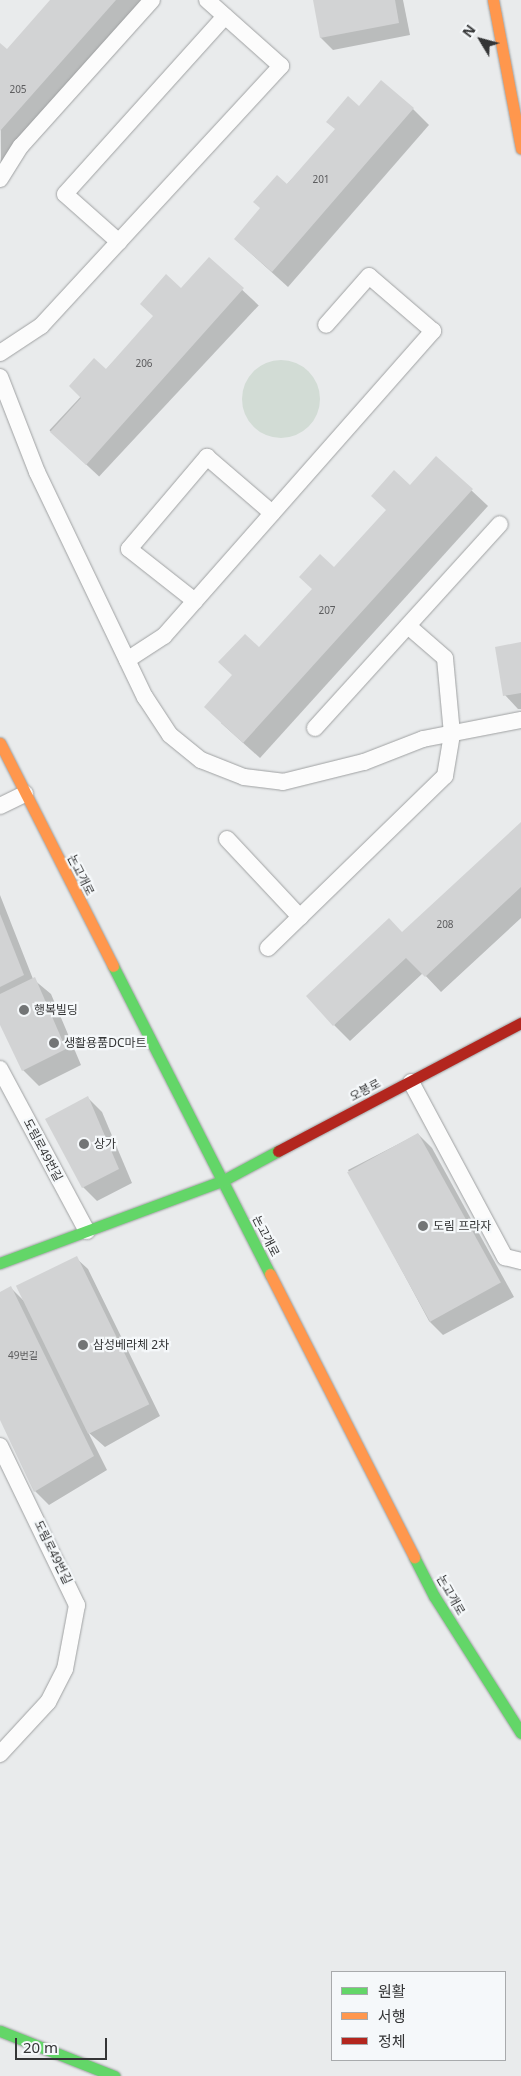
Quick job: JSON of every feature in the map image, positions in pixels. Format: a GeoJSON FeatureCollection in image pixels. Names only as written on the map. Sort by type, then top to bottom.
{"type":"FeatureCollection","features":[{"type":"Feature","properties":{"kind":"main road"},"geometry":{"type":"LineString","coordinates":[[493,0],[521,148]]}},
{"type":"Feature","properties":{"kind":"main road","name":"논고개로"},"geometry":{"type":"LineString","coordinates":[[0,743],[434,1596],[521,1733]]}},
{"type":"Feature","properties":{"kind":"main road","name":"오봉로"},"geometry":{"type":"LineString","coordinates":[[222,1181],[521,1024]]}},
{"type":"Feature","properties":{"kind":"main road"},"geometry":{"type":"LineString","coordinates":[[0,1263],[222,1181]]}},
{"type":"Feature","properties":{"kind":"main road"},"geometry":{"type":"LineString","coordinates":[[0,2031],[68,2055],[114,2076]]}},
{"type":"Feature","properties":{"kind":"lane"},"geometry":{"type":"LineString","coordinates":[[0,178],[21,146],[152,0]]}},
{"type":"Feature","properties":{"kind":"lane"},"geometry":{"type":"LineString","coordinates":[[0,353],[41,326],[281,66],[207,0]]}},
{"type":"Feature","properties":{"kind":"lane"},"geometry":{"type":"LineString","coordinates":[[119,242],[66,194],[225,16]]}},
{"type":"Feature","properties":{"kind":"lane"},"geometry":{"type":"LineString","coordinates":[[127,660],[164,636],[433,331],[369,276],[326,325]]}},
{"type":"Feature","properties":{"kind":"lane"},"geometry":{"type":"LineString","coordinates":[[0,377],[37,472],[145,698],[170,735],[201,760],[244,777],[283,782],[364,762],[423,739],[521,720]]}},
{"type":"Feature","properties":{"kind":"lane"},"geometry":{"type":"LineString","coordinates":[[195,601],[129,549],[207,457],[272,513]]}},
{"type":"Feature","properties":{"kind":"lane"},"geometry":{"type":"LineString","coordinates":[[315,728],[500,524]]}},
{"type":"Feature","properties":{"kind":"lane"},"geometry":{"type":"LineString","coordinates":[[268,948],[445,776],[452,734],[445,658],[408,626]]}},
{"type":"Feature","properties":{"kind":"lane"},"geometry":{"type":"LineString","coordinates":[[0,806],[25,794]]}},
{"type":"Feature","properties":{"kind":"lane"},"geometry":{"type":"LineString","coordinates":[[226,838],[300,917]]}},
{"type":"Feature","properties":{"kind":"lane","name":"도림로49번길"},"geometry":{"type":"LineString","coordinates":[[0,1069],[87,1230]]}},
{"type":"Feature","properties":{"kind":"lane"},"geometry":{"type":"LineString","coordinates":[[410,1082],[505,1257],[521,1261]]}},
{"type":"Feature","properties":{"kind":"lane","name":"도림로49번길"},"geometry":{"type":"LineString","coordinates":[[0,1446],[77,1606],[65,1669],[48,1702],[0,1754]]}},
{"type":"Feature","properties":{"kind":"shaded area"},"geometry":{"type":"Polygon","coordinates":[[[281,360],[296,363],[308,372],[317,384],[320,399],[317,414],[308,426],[296,435],[281,438],[266,435],[254,426],[245,414],[242,399],[245,384],[254,372],[266,363],[281,360]]]}},
{"type":"Feature","properties":{"kind":"building"},"geometry":{"type":"Polygon","coordinates":[[[50,0],[116,0],[0,131],[0,43],[7,49],[50,0]]]}},
{"type":"Feature","properties":{"kind":"building"},"geometry":{"type":"Polygon","coordinates":[[[313,0],[395,0],[399,23],[320,38],[313,0]]]}},
{"type":"Feature","properties":{"kind":"building"},"geometry":{"type":"Polygon","coordinates":[[[381,80],[414,108],[272,272],[234,239],[260,208],[253,202],[277,175],[287,184],[335,129],[326,122],[348,96],[359,106],[381,80]]]}},
{"type":"Feature","properties":{"kind":"building"},"geometry":{"type":"Polygon","coordinates":[[[209,257],[244,288],[86,465],[50,432],[81,398],[69,386],[94,358],[106,369],[153,316],[140,304],[166,274],[181,288],[209,257]]]}},
{"type":"Feature","properties":{"kind":"building"},"geometry":{"type":"Polygon","coordinates":[[[436,456],[473,489],[243,743],[204,707],[232,675],[218,662],[245,634],[259,647],[312,589],[299,577],[320,554],[334,567],[386,510],[371,496],[394,470],[410,485],[436,456]]]}},
{"type":"Feature","properties":{"kind":"building"},"geometry":{"type":"Polygon","coordinates":[[[521,642],[521,693],[503,696],[495,647],[521,642]]]}},
{"type":"Feature","properties":{"kind":"building"},"geometry":{"type":"Polygon","coordinates":[[[521,822],[521,887],[425,977],[406,958],[333,1026],[306,996],[389,918],[402,932],[521,822]]]}},
{"type":"Feature","properties":{"kind":"building"},"geometry":{"type":"Polygon","coordinates":[[[0,914],[24,975],[0,987],[0,914]]]}},
{"type":"Feature","properties":{"kind":"building","name":"행복빌딩"},"geometry":{"type":"Polygon","coordinates":[[[35,977],[66,1049],[22,1071],[0,1025],[0,994],[35,977]]]}},
{"type":"Feature","properties":{"kind":"building","name":"상가"},"geometry":{"type":"Polygon","coordinates":[[[88,1096],[119,1169],[82,1188],[45,1119],[88,1096]]]}},
{"type":"Feature","properties":{"kind":"building","name":"도림 프라자"},"geometry":{"type":"Polygon","coordinates":[[[418,1133],[501,1283],[430,1322],[347,1172],[418,1133]]]}},
{"type":"Feature","properties":{"kind":"building","name":"삼성베라체 2차"},"geometry":{"type":"Polygon","coordinates":[[[77,1256],[149,1404],[88,1434],[16,1286],[77,1256]]]}},
{"type":"Feature","properties":{"kind":"building"},"geometry":{"type":"Polygon","coordinates":[[[11,1286],[94,1456],[34,1492],[0,1420],[0,1292],[11,1286]]]}},
{"type":"Feature","properties":{"kind":"traffic: fast"},"geometry":{"type":"LineString","coordinates":[[113,966],[270,1274]]}},
{"type":"Feature","properties":{"kind":"traffic: fast"},"geometry":{"type":"LineString","coordinates":[[0,1263],[222,1181],[278,1151]]}},
{"type":"Feature","properties":{"kind":"traffic: fast"},"geometry":{"type":"LineString","coordinates":[[414,1557],[434,1596],[521,1733]]}},
{"type":"Feature","properties":{"kind":"traffic: fast"},"geometry":{"type":"LineString","coordinates":[[0,2031],[114,2076]]}},
{"type":"Feature","properties":{"kind":"traffic: slow"},"geometry":{"type":"LineString","coordinates":[[493,0],[521,148]]}},
{"type":"Feature","properties":{"kind":"traffic: slow"},"geometry":{"type":"LineString","coordinates":[[0,743],[113,966]]}},
{"type":"Feature","properties":{"kind":"traffic: slow"},"geometry":{"type":"LineString","coordinates":[[270,1274],[414,1557]]}},
{"type":"Feature","properties":{"kind":"traffic: jam"},"geometry":{"type":"LineString","coordinates":[[278,1151],[521,1023]]}},
{"type":"Feature","properties":{"kind":"place","name":"행복빌딩"},"geometry":{"type":"Point","coordinates":[24,1010]}},
{"type":"Feature","properties":{"kind":"place","name":"생활용품DC마트"},"geometry":{"type":"Point","coordinates":[54,1043]}},
{"type":"Feature","properties":{"kind":"place","name":"상가"},"geometry":{"type":"Point","coordinates":[84,1144]}},
{"type":"Feature","properties":{"kind":"place","name":"도림 프라자"},"geometry":{"type":"Point","coordinates":[423,1226]}},
{"type":"Feature","properties":{"kind":"place","name":"삼성베라체 2차"},"geometry":{"type":"Point","coordinates":[83,1345]}}]}
